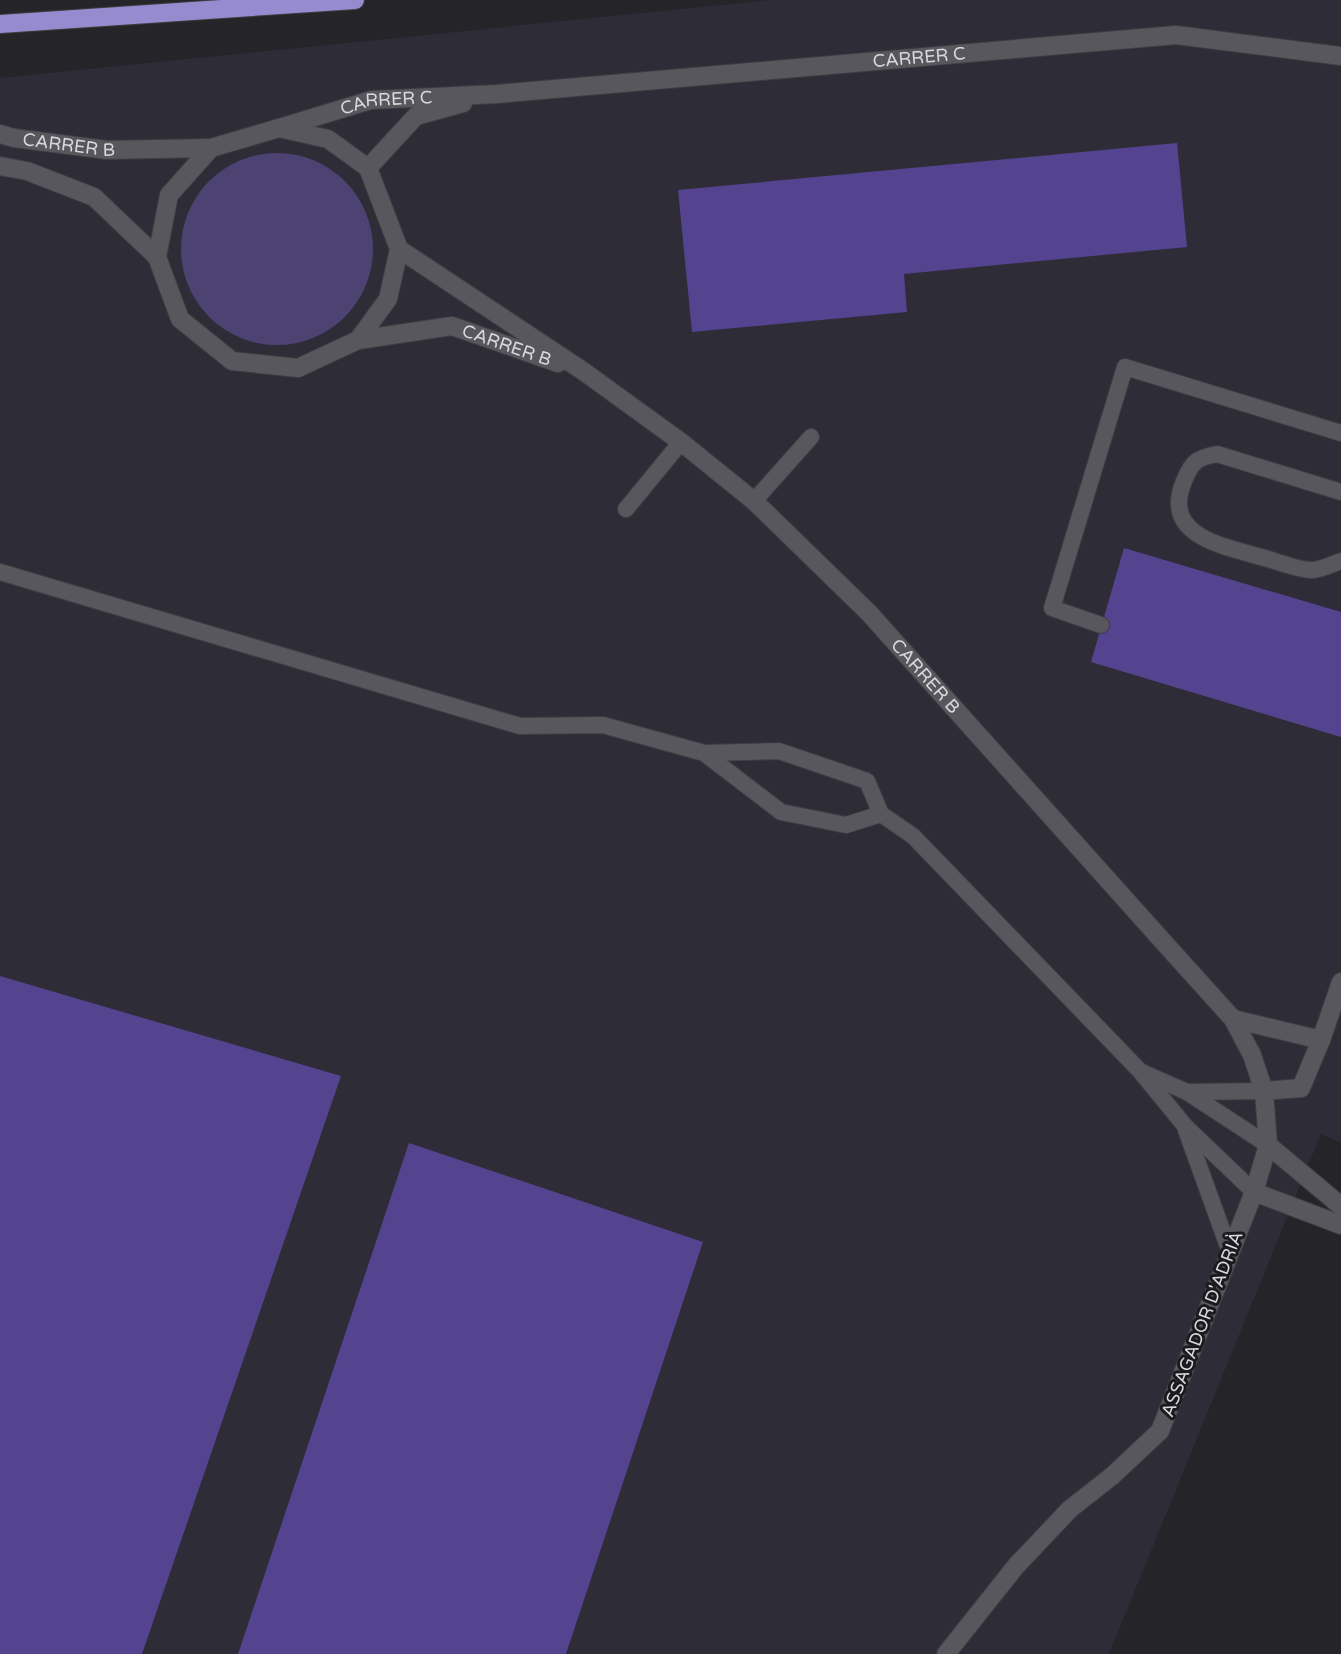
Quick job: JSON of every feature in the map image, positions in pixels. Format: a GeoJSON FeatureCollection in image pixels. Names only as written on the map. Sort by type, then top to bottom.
{"type":"FeatureCollection","features":[{"type":"Feature","properties":{"kind":"highway"},"geometry":{"type":"LineString","coordinates":[[0,24],[355,0]]}},
{"type":"Feature","properties":{"kind":"street","name":"CARRER C"},"geometry":{"type":"LineString","coordinates":[[211,148],[371,100],[497,94],[1176,35],[1341,56]]}},
{"type":"Feature","properties":{"kind":"street","name":"CARRER C"},"geometry":{"type":"LineString","coordinates":[[368,168],[416,116],[497,94]]}},
{"type":"Feature","properties":{"kind":"street"},"geometry":{"type":"LineString","coordinates":[[211,148],[169,195],[157,256],[180,319],[232,361],[298,368],[358,340],[388,299],[399,249],[368,168],[328,138],[279,128]]}},
{"type":"Feature","properties":{"kind":"street","name":"CARRER B"},"geometry":{"type":"LineString","coordinates":[[0,134],[14,138],[107,150],[211,148]]}},
{"type":"Feature","properties":{"kind":"street","name":"CARRER B"},"geometry":{"type":"LineString","coordinates":[[0,166],[27,171],[94,197],[157,256]]}},
{"type":"Feature","properties":{"kind":"street","name":"CARRER B"},"geometry":{"type":"LineString","coordinates":[[399,249],[583,371],[681,442],[754,501],[869,613],[1233,1019]]}},
{"type":"Feature","properties":{"kind":"street","name":"CARRER B"},"geometry":{"type":"LineString","coordinates":[[358,340],[452,326],[583,371]]}},
{"type":"Feature","properties":{"kind":"street"},"geometry":{"type":"LineString","coordinates":[[1264,1091],[1301,1088],[1341,982]]}},
{"type":"Feature","properties":{"kind":"street"},"geometry":{"type":"LineString","coordinates":[[1233,1019],[1321,1040]]}},
{"type":"Feature","properties":{"kind":"street","name":"ASSAGADOR D'ADRIÀ"},"geometry":{"type":"LineString","coordinates":[[946,1654],[1016,1566],[1070,1509],[1112,1476],[1160,1431],[1254,1192],[1268,1145],[1264,1091],[1252,1055],[1233,1019]]}},
{"type":"Feature","properties":{"kind":"street"},"geometry":{"type":"LineString","coordinates":[[1268,1145],[1341,1206]]}},
{"type":"Feature","properties":{"kind":"street"},"geometry":{"type":"LineString","coordinates":[[1254,1192],[1341,1225]]}},
{"type":"Feature","properties":{"kind":"lane"},"geometry":{"type":"LineString","coordinates":[[1101,625],[1052,608],[1125,366],[1341,433]]}},
{"type":"Feature","properties":{"kind":"lane"},"geometry":{"type":"LineString","coordinates":[[754,501],[811,437]]}},
{"type":"Feature","properties":{"kind":"lane"},"geometry":{"type":"LineString","coordinates":[[626,509],[681,442]]}},
{"type":"Feature","properties":{"kind":"lane"},"geometry":{"type":"LineString","coordinates":[[1341,492],[1217,454],[1200,457],[1188,470],[1181,487],[1179,509],[1186,524],[1205,540],[1312,571],[1341,561]]}},
{"type":"Feature","properties":{"kind":"lane"},"geometry":{"type":"LineString","coordinates":[[0,572],[520,726],[603,725],[704,753],[779,751],[867,781],[881,814],[913,836],[1140,1071],[1185,1126],[1254,1192]]}},
{"type":"Feature","properties":{"kind":"lane"},"geometry":{"type":"LineString","coordinates":[[704,753],[781,812],[846,825],[881,814]]}},
{"type":"Feature","properties":{"kind":"lane"},"geometry":{"type":"LineString","coordinates":[[1140,1071],[1187,1092],[1268,1145]]}},
{"type":"Feature","properties":{"kind":"lane"},"geometry":{"type":"LineString","coordinates":[[1187,1092],[1264,1091]]}},
{"type":"Feature","properties":{"kind":"lane"},"geometry":{"type":"LineString","coordinates":[[1185,1126],[1230,1252]]}},
{"type":"Feature","properties":{"kind":"shaded area"},"geometry":{"type":"Polygon","coordinates":[[[771,0],[1341,0],[1341,1143],[1321,1134],[1109,1654],[0,1654],[0,78],[771,0]]]}},
{"type":"Feature","properties":{"kind":"shaded area"},"geometry":{"type":"Polygon","coordinates":[[[277,153],[314,160],[345,181],[366,212],[373,249],[366,286],[345,317],[314,338],[277,345],[240,338],[209,317],[188,286],[181,249],[188,212],[209,181],[240,160],[277,153]]]}},
{"type":"Feature","properties":{"kind":"building"},"geometry":{"type":"Polygon","coordinates":[[[1177,143],[1187,247],[904,274],[907,312],[692,332],[678,190],[1177,143]]]}},
{"type":"Feature","properties":{"kind":"building"},"geometry":{"type":"Polygon","coordinates":[[[1124,548],[1341,612],[1341,737],[1091,662],[1124,548]]]}},
{"type":"Feature","properties":{"kind":"building"},"geometry":{"type":"Polygon","coordinates":[[[0,976],[341,1076],[142,1654],[0,1654],[0,976]]]}},
{"type":"Feature","properties":{"kind":"building"},"geometry":{"type":"Polygon","coordinates":[[[409,1143],[703,1242],[566,1654],[238,1654],[409,1143]]]}}]}
